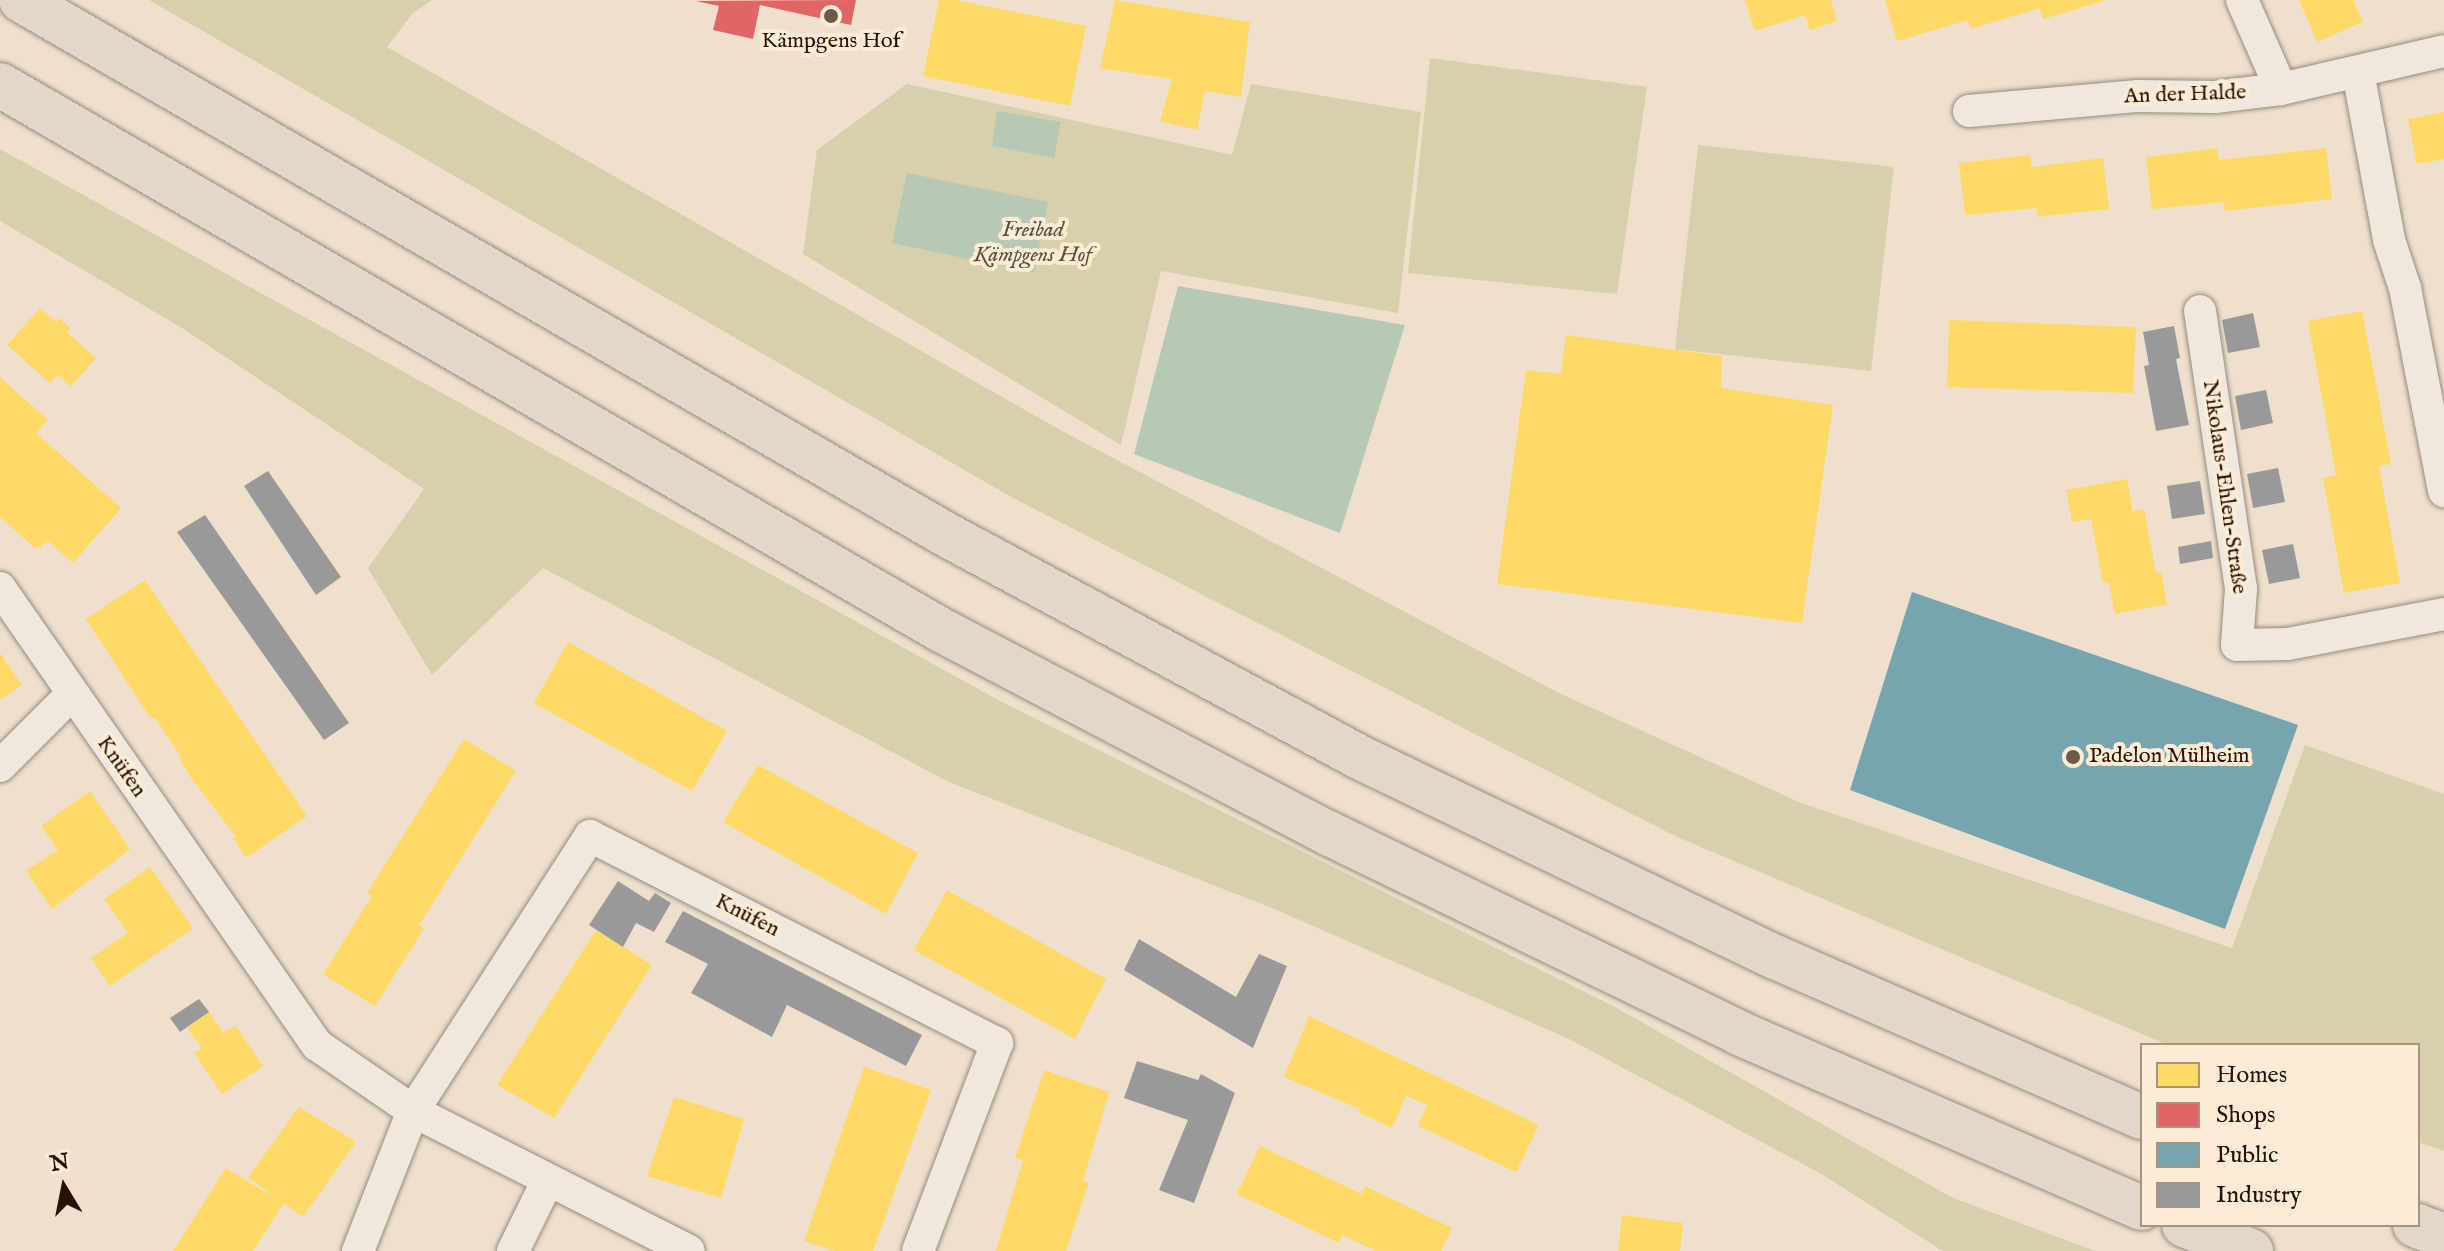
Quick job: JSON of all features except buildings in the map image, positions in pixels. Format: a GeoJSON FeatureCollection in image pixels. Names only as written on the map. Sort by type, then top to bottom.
{"type":"FeatureCollection","features":[{"type":"Feature","properties":{"kind":"highway"},"geometry":{"type":"LineString","coordinates":[[21,0],[931,526],[1359,757],[1775,957],[2140,1116]]}},
{"type":"Feature","properties":{"kind":"highway"},"geometry":{"type":"LineString","coordinates":[[0,85],[941,630],[1328,833],[1739,1033],[2140,1207]]}},
{"type":"Feature","properties":{"kind":"highway"},"geometry":{"type":"LineString","coordinates":[[2189,1227],[2251,1251]]}},
{"type":"Feature","properties":{"kind":"highway"},"geometry":{"type":"LineString","coordinates":[[2420,1227],[2444,1236]]}},
{"type":"Feature","properties":{"kind":"street"},"geometry":{"type":"LineString","coordinates":[[2242,0],[2281,89]]}},
{"type":"Feature","properties":{"kind":"street","name":"An der Halde"},"geometry":{"type":"LineString","coordinates":[[1969,111],[2138,96],[2215,97],[2281,89],[2444,51]]}},
{"type":"Feature","properties":{"kind":"street"},"geometry":{"type":"LineString","coordinates":[[2358,72],[2389,240],[2405,288],[2442,472]]}},
{"type":"Feature","properties":{"kind":"street","name":"Nikolaus-Ehlen-Straße"},"geometry":{"type":"LineString","coordinates":[[2200,311],[2241,589],[2237,645],[2288,644],[2444,614]]}},
{"type":"Feature","properties":{"kind":"street","name":"Knüfen"},"geometry":{"type":"LineString","coordinates":[[0,588],[71,695],[317,1045],[413,1111],[689,1251]]}},
{"type":"Feature","properties":{"kind":"street"},"geometry":{"type":"LineString","coordinates":[[0,766],[71,695]]}},
{"type":"Feature","properties":{"kind":"street","name":"Knüfen"},"geometry":{"type":"LineString","coordinates":[[358,1251],[413,1111],[590,836],[997,1043],[918,1251]]}},
{"type":"Feature","properties":{"kind":"street"},"geometry":{"type":"LineString","coordinates":[[513,1251],[548,1180]]}},
{"type":"Feature","properties":{"kind":"green space"},"geometry":{"type":"Polygon","coordinates":[[[149,0],[432,0],[413,13],[387,47],[1062,431],[1557,692],[1801,803],[2232,948],[2305,745],[2444,794],[2444,1151],[2420,1143],[2420,1043],[2163,1043],[1675,836],[1013,498],[149,0]]]}},
{"type":"Feature","properties":{"kind":"green space"},"geometry":{"type":"Polygon","coordinates":[[[1430,58],[1647,87],[1617,294],[1408,273],[1430,58]]]}},
{"type":"Feature","properties":{"kind":"green space","name":"Freibad Kämpgens Hof"},"geometry":{"type":"Polygon","coordinates":[[[907,84],[1232,155],[1251,84],[1421,112],[1398,313],[1161,271],[1121,445],[803,254],[817,150],[907,84]]]}},
{"type":"Feature","properties":{"kind":"green space"},"geometry":{"type":"Polygon","coordinates":[[[1698,145],[1894,167],[1871,371],[1675,349],[1698,145]]]}},
{"type":"Feature","properties":{"kind":"green space"},"geometry":{"type":"Polygon","coordinates":[[[0,149],[1000,701],[1613,1006],[1951,1197],[2095,1251],[1943,1251],[1818,1172],[1569,1039],[1277,910],[949,782],[543,568],[432,675],[368,568],[424,489],[182,328],[0,221],[0,149]]]}},
{"type":"Feature","properties":{"kind":"shaded area"},"geometry":{"type":"Polygon","coordinates":[[[997,111],[1061,122],[1054,158],[992,146],[997,111]]]}},
{"type":"Feature","properties":{"kind":"shaded area"},"geometry":{"type":"Polygon","coordinates":[[[907,173],[1048,202],[1034,273],[892,243],[907,173]]]}},
{"type":"Feature","properties":{"kind":"shaded area"},"geometry":{"type":"Polygon","coordinates":[[[1178,286],[1405,325],[1340,533],[1134,454],[1178,286]]]}},
{"type":"Feature","properties":{"kind":"place","name":"Kämpgens Hof"},"geometry":{"type":"Point","coordinates":[831,16]}},
{"type":"Feature","properties":{"kind":"place","name":"Padelon Mülheim"},"geometry":{"type":"Point","coordinates":[2073,757]}}]}
